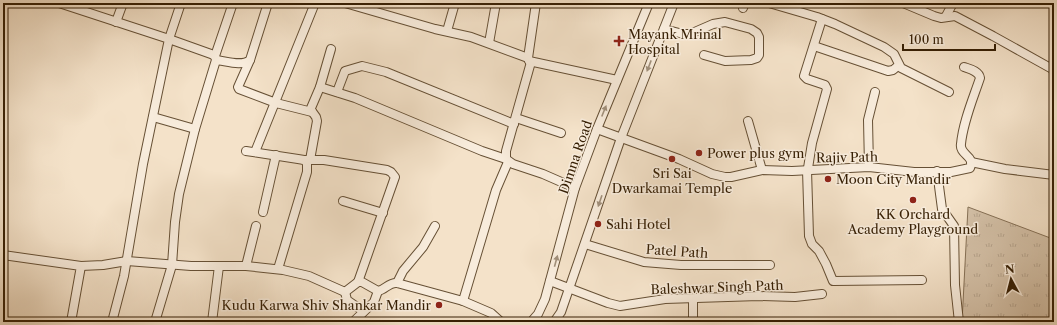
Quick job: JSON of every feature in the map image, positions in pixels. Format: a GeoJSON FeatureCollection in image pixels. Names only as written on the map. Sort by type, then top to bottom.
{"type":"FeatureCollection","features":[{"type":"Feature","properties":{"kind":"street"},"geometry":{"type":"LineString","coordinates":[[59,3],[83,7],[116,22],[215,58],[242,64],[247,63],[250,60]]}},
{"type":"Feature","properties":{"kind":"street"},"geometry":{"type":"LineString","coordinates":[[116,22],[122,3]]}},
{"type":"Feature","properties":{"kind":"street"},"geometry":{"type":"LineString","coordinates":[[112,322],[123,284],[143,164],[169,40],[181,3]]}},
{"type":"Feature","properties":{"kind":"street"},"geometry":{"type":"LineString","coordinates":[[155,322],[172,265],[175,222],[179,194],[215,58],[233,3]]}},
{"type":"Feature","properties":{"kind":"street"},"geometry":{"type":"LineString","coordinates":[[268,3],[250,60],[238,87],[239,89],[274,102],[312,112]]}},
{"type":"Feature","properties":{"kind":"street"},"geometry":{"type":"LineString","coordinates":[[255,152],[315,3]]}},
{"type":"Feature","properties":{"kind":"street"},"geometry":{"type":"LineString","coordinates":[[345,3],[447,32],[467,36],[489,43],[530,60],[617,80]]}},
{"type":"Feature","properties":{"kind":"street"},"geometry":{"type":"LineString","coordinates":[[489,43],[496,3]]}},
{"type":"Feature","properties":{"kind":"street"},"geometry":{"type":"LineString","coordinates":[[463,301],[496,190],[507,160],[506,151],[530,60],[536,3]]}},
{"type":"Feature","properties":{"kind":"street","name":"Dimna Road"},"geometry":{"type":"LineString","coordinates":[[531,322],[538,314],[545,299],[575,188],[597,129],[649,3]]}},
{"type":"Feature","properties":{"kind":"street"},"geometry":{"type":"LineString","coordinates":[[554,322],[561,312],[621,138],[674,3]]}},
{"type":"Feature","properties":{"kind":"street"},"geometry":{"type":"LineString","coordinates":[[769,3],[822,19],[884,47],[894,54],[901,68],[949,92]]}},
{"type":"Feature","properties":{"kind":"street"},"geometry":{"type":"LineString","coordinates":[[903,3],[941,18],[946,16],[955,16],[1054,70]]}},
{"type":"Feature","properties":{"kind":"street"},"geometry":{"type":"LineString","coordinates":[[946,16],[953,3]]}},
{"type":"Feature","properties":{"kind":"street"},"geometry":{"type":"LineString","coordinates":[[447,32],[453,4]]}},
{"type":"Feature","properties":{"kind":"street"},"geometry":{"type":"LineString","coordinates":[[822,19],[804,76],[807,79],[825,85],[827,89],[812,143],[808,167],[809,236],[812,244],[819,251],[833,282],[922,280]]}},
{"type":"Feature","properties":{"kind":"street"},"geometry":{"type":"LineString","coordinates":[[664,29],[683,34],[690,34],[713,24],[725,22],[751,29],[757,33],[759,37],[759,55],[757,58],[751,60],[725,61],[704,55]]}},
{"type":"Feature","properties":{"kind":"street"},"geometry":{"type":"LineString","coordinates":[[814,46],[888,71],[893,70],[899,65]]}},
{"type":"Feature","properties":{"kind":"street"},"geometry":{"type":"LineString","coordinates":[[278,269],[307,172],[307,160],[317,121],[311,108],[320,87],[331,50]]}},
{"type":"Feature","properties":{"kind":"street"},"geometry":{"type":"LineString","coordinates":[[337,92],[345,71],[362,66],[386,72],[515,121],[561,133]]}},
{"type":"Feature","properties":{"kind":"street"},"geometry":{"type":"LineString","coordinates":[[964,67],[980,74],[960,146],[962,152],[969,157],[968,167]]}},
{"type":"Feature","properties":{"kind":"street"},"geometry":{"type":"LineString","coordinates":[[320,87],[355,98],[575,188]]}},
{"type":"Feature","properties":{"kind":"street"},"geometry":{"type":"LineString","coordinates":[[869,166],[868,120],[875,92]]}},
{"type":"Feature","properties":{"kind":"street"},"geometry":{"type":"LineString","coordinates":[[153,117],[195,129]]}},
{"type":"Feature","properties":{"kind":"street"},"geometry":{"type":"LineString","coordinates":[[748,121],[762,170]]}},
{"type":"Feature","properties":{"kind":"street","name":"Rajiv Path"},"geometry":{"type":"LineString","coordinates":[[597,129],[679,159],[712,174],[731,177],[762,170],[808,167],[869,166],[914,172],[951,172],[968,167],[1005,169],[1054,175]]}},
{"type":"Feature","properties":{"kind":"street"},"geometry":{"type":"LineString","coordinates":[[246,151],[307,160],[324,160],[392,172],[396,176],[358,282]]}},
{"type":"Feature","properties":{"kind":"street"},"geometry":{"type":"LineString","coordinates":[[264,212],[276,155]]}},
{"type":"Feature","properties":{"kind":"street"},"geometry":{"type":"LineString","coordinates":[[937,171],[942,209],[954,226],[955,285],[959,322]]}},
{"type":"Feature","properties":{"kind":"street"},"geometry":{"type":"LineString","coordinates":[[343,201],[383,213]]}},
{"type":"Feature","properties":{"kind":"street"},"geometry":{"type":"LineString","coordinates":[[246,266],[256,226]]}},
{"type":"Feature","properties":{"kind":"street"},"geometry":{"type":"LineString","coordinates":[[397,283],[403,271],[423,248],[435,226]]}},
{"type":"Feature","properties":{"kind":"street","name":"Patel Path"},"geometry":{"type":"LineString","coordinates":[[584,244],[644,262],[681,265],[770,265]]}},
{"type":"Feature","properties":{"kind":"street"},"geometry":{"type":"LineString","coordinates":[[3,255],[81,266],[103,265],[127,261],[172,265],[246,266],[278,269],[309,276],[345,292]]}},
{"type":"Feature","properties":{"kind":"street"},"geometry":{"type":"LineString","coordinates":[[71,322],[81,266]]}},
{"type":"Feature","properties":{"kind":"street"},"geometry":{"type":"LineString","coordinates":[[212,322],[219,266]]}},
{"type":"Feature","properties":{"kind":"street","name":"Baleshwar Singh Path"},"geometry":{"type":"LineString","coordinates":[[550,281],[608,303],[620,306],[651,300],[758,296],[795,297],[822,294]]}},
{"type":"Feature","properties":{"kind":"street"},"geometry":{"type":"LineString","coordinates":[[345,292],[354,283],[358,282],[362,282],[378,291],[394,282],[463,301],[490,313],[501,322]]}},
{"type":"Feature","properties":{"kind":"street"},"geometry":{"type":"LineString","coordinates":[[353,322],[374,302],[378,291]]}},
{"type":"Feature","properties":{"kind":"street"},"geometry":{"type":"LineString","coordinates":[[345,292],[347,300],[363,311]]}},
{"type":"Feature","properties":{"kind":"street"},"geometry":{"type":"LineString","coordinates":[[693,299],[694,322]]}},
{"type":"Feature","properties":{"kind":"green space"},"geometry":{"type":"Polygon","coordinates":[[[968,207],[1053,239],[1054,322],[962,322],[968,207]]]}},
{"type":"Feature","properties":{"kind":"place","name":"Mayank Mrinal Hospital"},"geometry":{"type":"Point","coordinates":[619,41]}},
{"type":"Feature","properties":{"kind":"place","name":"Power plus gym"},"geometry":{"type":"Point","coordinates":[699,153]}},
{"type":"Feature","properties":{"kind":"place","name":"Sri Sai Dwarkamai Temple"},"geometry":{"type":"Point","coordinates":[672,159]}},
{"type":"Feature","properties":{"kind":"place","name":"Moon City Mandir"},"geometry":{"type":"Point","coordinates":[828,179]}},
{"type":"Feature","properties":{"kind":"place","name":"KK Orchard Academy Playground"},"geometry":{"type":"Point","coordinates":[913,200]}},
{"type":"Feature","properties":{"kind":"place","name":"Sahi Hotel"},"geometry":{"type":"Point","coordinates":[598,224]}},
{"type":"Feature","properties":{"kind":"place","name":"Kudu Karwa Shiv Shankar Mandir"},"geometry":{"type":"Point","coordinates":[439,305]}}]}
